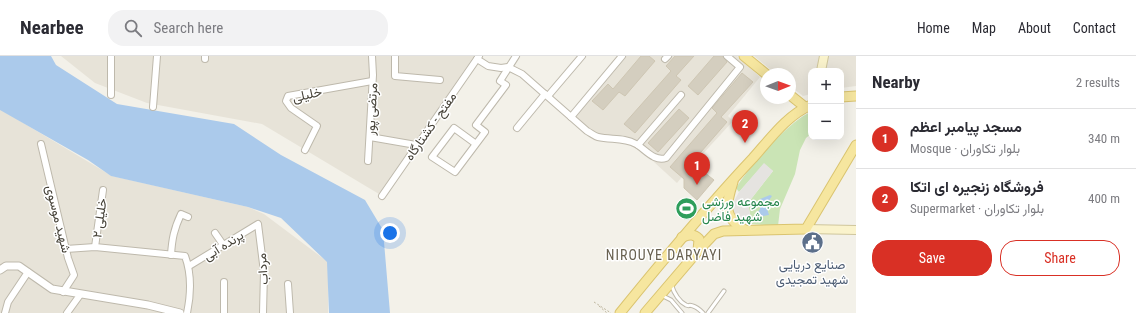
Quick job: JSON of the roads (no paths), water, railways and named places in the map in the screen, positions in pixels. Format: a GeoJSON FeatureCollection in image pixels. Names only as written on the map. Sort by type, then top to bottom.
{"type":"FeatureCollection","features":[{"type":"Feature","properties":{"kind":"main road"},"geometry":{"type":"LineString","coordinates":[[744,56],[760,69]]}},
{"type":"Feature","properties":{"kind":"main road"},"geometry":{"type":"LineString","coordinates":[[822,68],[824,56]]}},
{"type":"Feature","properties":{"kind":"main road"},"geometry":{"type":"LineString","coordinates":[[844,97],[856,96]]}},
{"type":"Feature","properties":{"kind":"main road"},"geometry":{"type":"LineString","coordinates":[[620,313],[682,237],[734,178],[789,119],[808,106],[796,99]]}},
{"type":"Feature","properties":{"kind":"main road"},"geometry":{"type":"LineString","coordinates":[[806,229],[856,145]]}},
{"type":"Feature","properties":{"kind":"main road"},"geometry":{"type":"LineString","coordinates":[[734,178],[727,201],[727,211],[729,217],[735,224],[745,230]]}},
{"type":"Feature","properties":{"kind":"main road"},"geometry":{"type":"LineString","coordinates":[[645,313],[714,234],[723,231],[745,230],[856,230]]}},
{"type":"Feature","properties":{"kind":"main road"},"geometry":{"type":"LineString","coordinates":[[682,237],[692,234],[696,236],[699,239],[698,251]]}},
{"type":"Feature","properties":{"kind":"street"},"geometry":{"type":"LineString","coordinates":[[111,56],[111,95]]}},
{"type":"Feature","properties":{"kind":"street"},"geometry":{"type":"LineString","coordinates":[[153,106],[157,56]]}},
{"type":"Feature","properties":{"kind":"street","name":"مرتضی پور"},"geometry":{"type":"LineString","coordinates":[[368,161],[372,56]]}},
{"type":"Feature","properties":{"kind":"street"},"geometry":{"type":"LineString","coordinates":[[395,56],[395,76],[440,80]]}},
{"type":"Feature","properties":{"kind":"street"},"geometry":{"type":"LineString","coordinates":[[476,144],[454,128],[432,157],[455,172],[476,144],[485,132],[476,125],[506,85],[500,81],[516,56]]}},
{"type":"Feature","properties":{"kind":"street"},"geometry":{"type":"LineString","coordinates":[[517,128],[582,56]]}},
{"type":"Feature","properties":{"kind":"street"},"geometry":{"type":"LineString","coordinates":[[571,116],[622,56]]}},
{"type":"Feature","properties":{"kind":"street"},"geometry":{"type":"LineString","coordinates":[[478,57],[488,66],[501,68],[508,67],[522,74],[587,131],[597,137],[629,141],[638,145],[656,158],[662,159],[666,158],[740,67],[727,56]]}},
{"type":"Feature","properties":{"kind":"street","name":"مفتح - کشتارگاه"},"geometry":{"type":"LineString","coordinates":[[382,196],[478,57]]}},
{"type":"Feature","properties":{"kind":"street","name":"خلیلی"},"geometry":{"type":"LineString","coordinates":[[305,150],[317,126],[291,108],[286,101],[288,96],[372,81]]}},
{"type":"Feature","properties":{"kind":"street"},"geometry":{"type":"LineString","coordinates":[[638,145],[681,95]]}},
{"type":"Feature","properties":{"kind":"street"},"geometry":{"type":"LineString","coordinates":[[370,137],[416,145]]}},
{"type":"Feature","properties":{"kind":"street","name":"شهید موسوی"},"geometry":{"type":"LineString","coordinates":[[41,144],[66,249],[74,275],[63,292]]}},
{"type":"Feature","properties":{"kind":"street","name":"خلیلی ۲"},"geometry":{"type":"LineString","coordinates":[[95,247],[103,190]]}},
{"type":"Feature","properties":{"kind":"street"},"geometry":{"type":"LineString","coordinates":[[171,255],[172,238],[176,226],[182,214],[188,217]]}},
{"type":"Feature","properties":{"kind":"street","name":"پرنده آبی"},"geometry":{"type":"LineString","coordinates":[[189,266],[258,224]]}},
{"type":"Feature","properties":{"kind":"street","name":"مرداب"},"geometry":{"type":"LineString","coordinates":[[258,224],[264,272],[263,313]]}},
{"type":"Feature","properties":{"kind":"street"},"geometry":{"type":"LineString","coordinates":[[215,233],[224,246]]}},
{"type":"Feature","properties":{"kind":"street"},"geometry":{"type":"LineString","coordinates":[[66,249],[95,247],[186,256],[189,266],[191,293],[187,313]]}},
{"type":"Feature","properties":{"kind":"street"},"geometry":{"type":"LineString","coordinates":[[3,268],[19,266],[52,289],[63,292],[148,305],[180,313]]}},
{"type":"Feature","properties":{"kind":"street"},"geometry":{"type":"LineString","coordinates":[[5,313],[8,302],[28,272]]}},
{"type":"Feature","properties":{"kind":"street"},"geometry":{"type":"LineString","coordinates":[[224,282],[224,313]]}},
{"type":"Feature","properties":{"kind":"street"},"geometry":{"type":"LineString","coordinates":[[288,284],[290,313]]}},
{"type":"Feature","properties":{"kind":"street"},"geometry":{"type":"LineString","coordinates":[[67,313],[80,295]]}},
{"type":"Feature","properties":{"kind":"lane"},"geometry":{"type":"LineString","coordinates":[[671,283],[680,301],[687,305],[693,306],[703,313]]}},
{"type":"Feature","properties":{"kind":"lane"},"geometry":{"type":"LineString","coordinates":[[708,313],[724,291]]}},
{"type":"Feature","properties":{"kind":"lane"},"geometry":{"type":"LineString","coordinates":[[661,295],[671,300],[682,311],[682,313]]}},
{"type":"Feature","properties":{"kind":"water"},"geometry":{"type":"Polygon","coordinates":[[[0,56],[51,56],[56,65],[117,104],[234,124],[281,155],[365,200],[383,230],[390,313],[329,313],[327,262],[281,218],[248,207],[111,176],[88,160],[0,110],[0,56]]]}},
{"type":"Feature","properties":{"kind":"water"},"geometry":{"type":"Polygon","coordinates":[[[770,195],[772,196],[766,205],[769,215],[758,217],[756,215],[760,209],[760,199],[770,195]]]}},
{"type":"Feature","properties":{"kind":"place","name":"فروشگاه زنجیره ای اتکا"},"geometry":{"type":"Point","coordinates":[745,143]}},
{"type":"Feature","properties":{"kind":"place","name":"مسجد پیامبر اعظم"},"geometry":{"type":"Point","coordinates":[697,185]}},
{"type":"Feature","properties":{"kind":"place","name":"مجموعه ورزشی شهید فاضل"},"geometry":{"type":"Point","coordinates":[686,208]}},
{"type":"Feature","properties":{"kind":"place","name":"صنایع دریایی شهید تمجیدی"},"geometry":{"type":"Point","coordinates":[812,242]}},
{"type":"Feature","properties":{"kind":"district","name":"NIROUYE DARYAYI"},"geometry":{"type":"Point","coordinates":[664,255]}}]}
